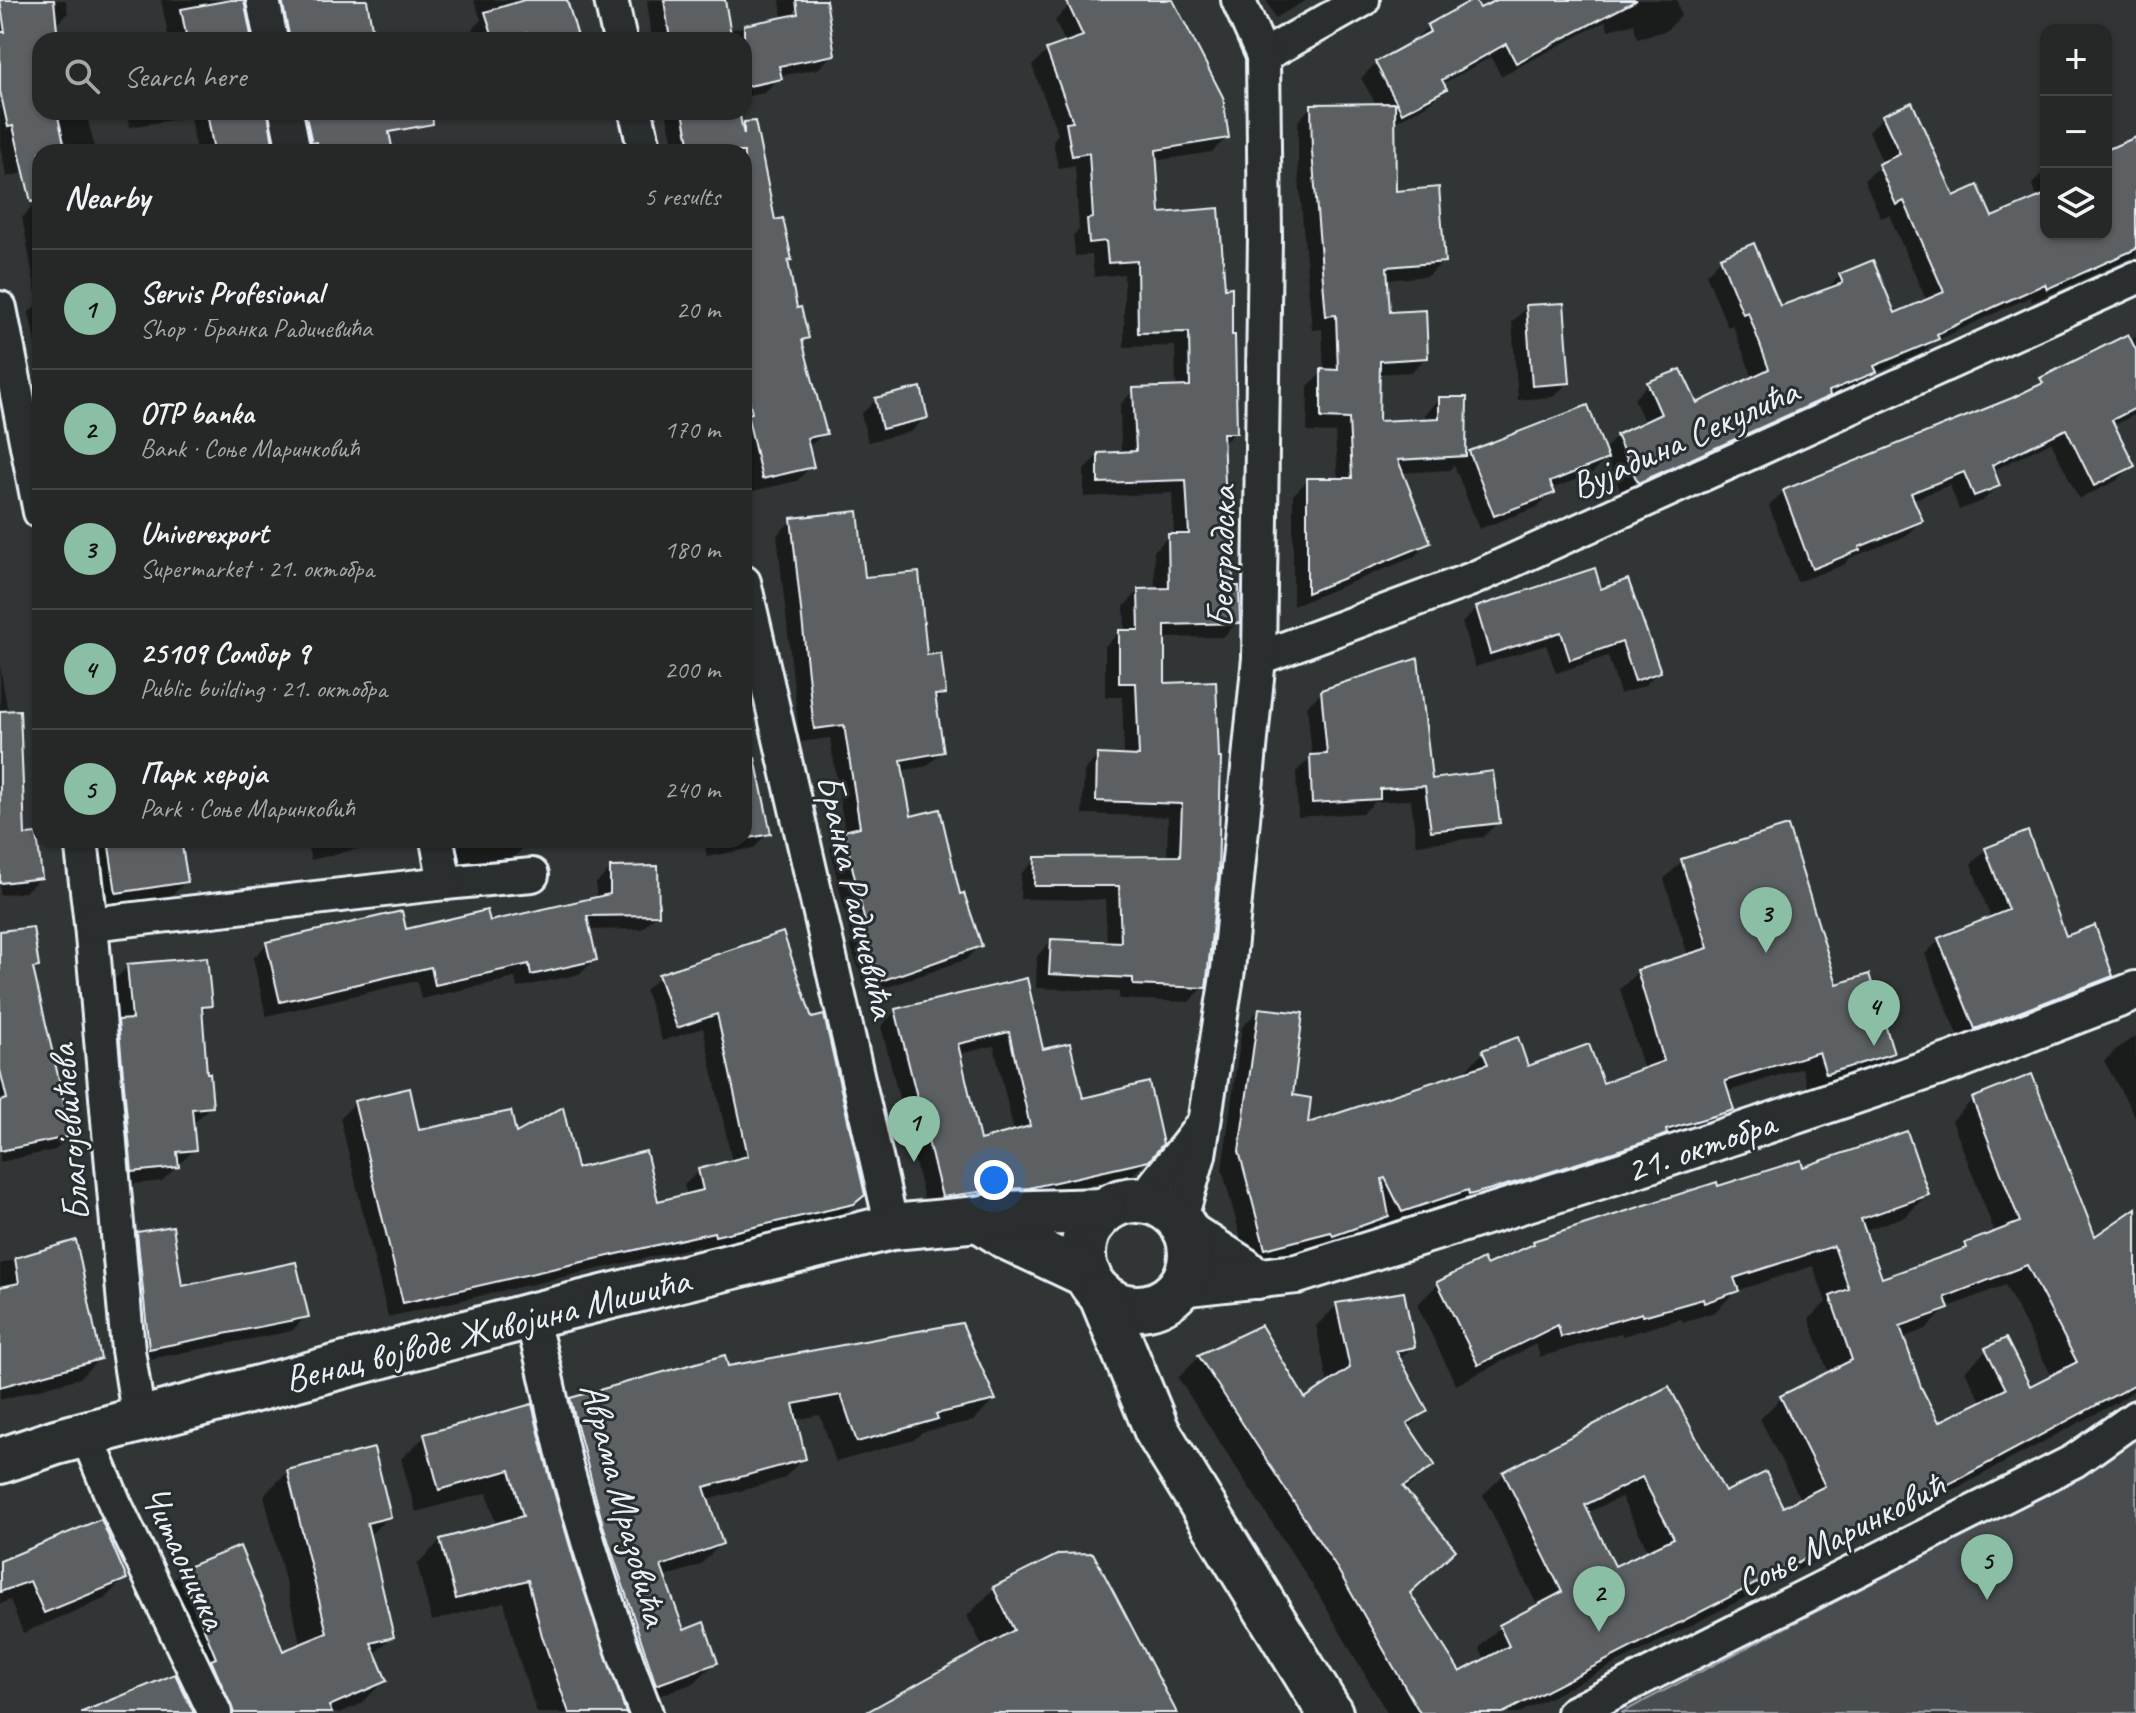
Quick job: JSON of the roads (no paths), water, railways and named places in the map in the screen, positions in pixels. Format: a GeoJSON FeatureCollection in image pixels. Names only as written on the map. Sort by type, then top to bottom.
{"type":"FeatureCollection","features":[{"type":"Feature","properties":{"kind":"main road","name":"Венац војводе Живојина Мишића"},"geometry":{"type":"LineString","coordinates":[[0,1461],[86,1434],[530,1316],[892,1227],[1035,1212],[1153,1216]]}},
{"type":"Feature","properties":{"kind":"main road"},"geometry":{"type":"LineString","coordinates":[[1136,1379],[1150,1356],[1190,1259],[1190,1244],[1153,1216],[1093,1222],[1083,1250],[1094,1285],[1157,1431],[1330,1713]]}},
{"type":"Feature","properties":{"kind":"main road"},"geometry":{"type":"LineString","coordinates":[[979,1219],[1094,1285],[1110,1301],[1147,1307],[1174,1292]]}},
{"type":"Feature","properties":{"kind":"street"},"geometry":{"type":"LineString","coordinates":[[263,0],[269,32]]}},
{"type":"Feature","properties":{"kind":"street"},"geometry":{"type":"LineString","coordinates":[[611,0],[618,32]]}},
{"type":"Feature","properties":{"kind":"street","name":"Београдска"},"geometry":{"type":"LineString","coordinates":[[1153,1216],[1194,1178],[1206,1117],[1228,970],[1259,658],[1265,237],[1263,56],[1238,0]]}},
{"type":"Feature","properties":{"kind":"street"},"geometry":{"type":"LineString","coordinates":[[1263,56],[1363,0]]}},
{"type":"Feature","properties":{"kind":"street"},"geometry":{"type":"LineString","coordinates":[[288,120],[292,144]]}},
{"type":"Feature","properties":{"kind":"street"},"geometry":{"type":"LineString","coordinates":[[638,120],[643,144]]}},
{"type":"Feature","properties":{"kind":"street","name":"Вујадина Секулића"},"geometry":{"type":"LineString","coordinates":[[1259,658],[1472,579],[2136,278]]}},
{"type":"Feature","properties":{"kind":"street"},"geometry":{"type":"LineString","coordinates":[[0,308],[32,471]]}},
{"type":"Feature","properties":{"kind":"street","name":"Бранка Радичевића"},"geometry":{"type":"LineString","coordinates":[[752,617],[892,1227]]}},
{"type":"Feature","properties":{"kind":"street","name":"Благојевићева"},"geometry":{"type":"LineString","coordinates":[[82,848],[128,1350],[139,1420]]}},
{"type":"Feature","properties":{"kind":"street"},"geometry":{"type":"LineString","coordinates":[[438,848],[445,883]]}},
{"type":"Feature","properties":{"kind":"street"},"geometry":{"type":"LineString","coordinates":[[91,924],[532,875]]}},
{"type":"Feature","properties":{"kind":"street","name":"21. октобра"},"geometry":{"type":"LineString","coordinates":[[1174,1292],[1297,1274],[1623,1172],[1954,1061],[2136,991]]}},
{"type":"Feature","properties":{"kind":"street"},"geometry":{"type":"LineString","coordinates":[[1153,1216],[1244,1267],[1257,1279]]}},
{"type":"Feature","properties":{"kind":"street","name":"Аврама Мразовића"},"geometry":{"type":"LineString","coordinates":[[530,1316],[547,1368],[567,1467],[629,1669],[646,1713]]}},
{"type":"Feature","properties":{"kind":"street","name":"Соње Маринковић"},"geometry":{"type":"LineString","coordinates":[[1573,1713],[2074,1461],[2136,1417]]}},
{"type":"Feature","properties":{"kind":"street","name":"Читаоничка"},"geometry":{"type":"LineString","coordinates":[[86,1434],[115,1504],[215,1713]]}},
{"type":"Feature","properties":{"kind":"place","name":"Univerexport"},"geometry":{"type":"Point","coordinates":[1766,953]}},
{"type":"Feature","properties":{"kind":"place","name":"25109 Сомбор 9"},"geometry":{"type":"Point","coordinates":[1874,1046]}},
{"type":"Feature","properties":{"kind":"place","name":"Servis Profesional"},"geometry":{"type":"Point","coordinates":[914,1162]}},
{"type":"Feature","properties":{"kind":"place","name":"Парк хероја"},"geometry":{"type":"Point","coordinates":[1987,1600]}},
{"type":"Feature","properties":{"kind":"place","name":"OTP banka"},"geometry":{"type":"Point","coordinates":[1599,1632]}}]}
